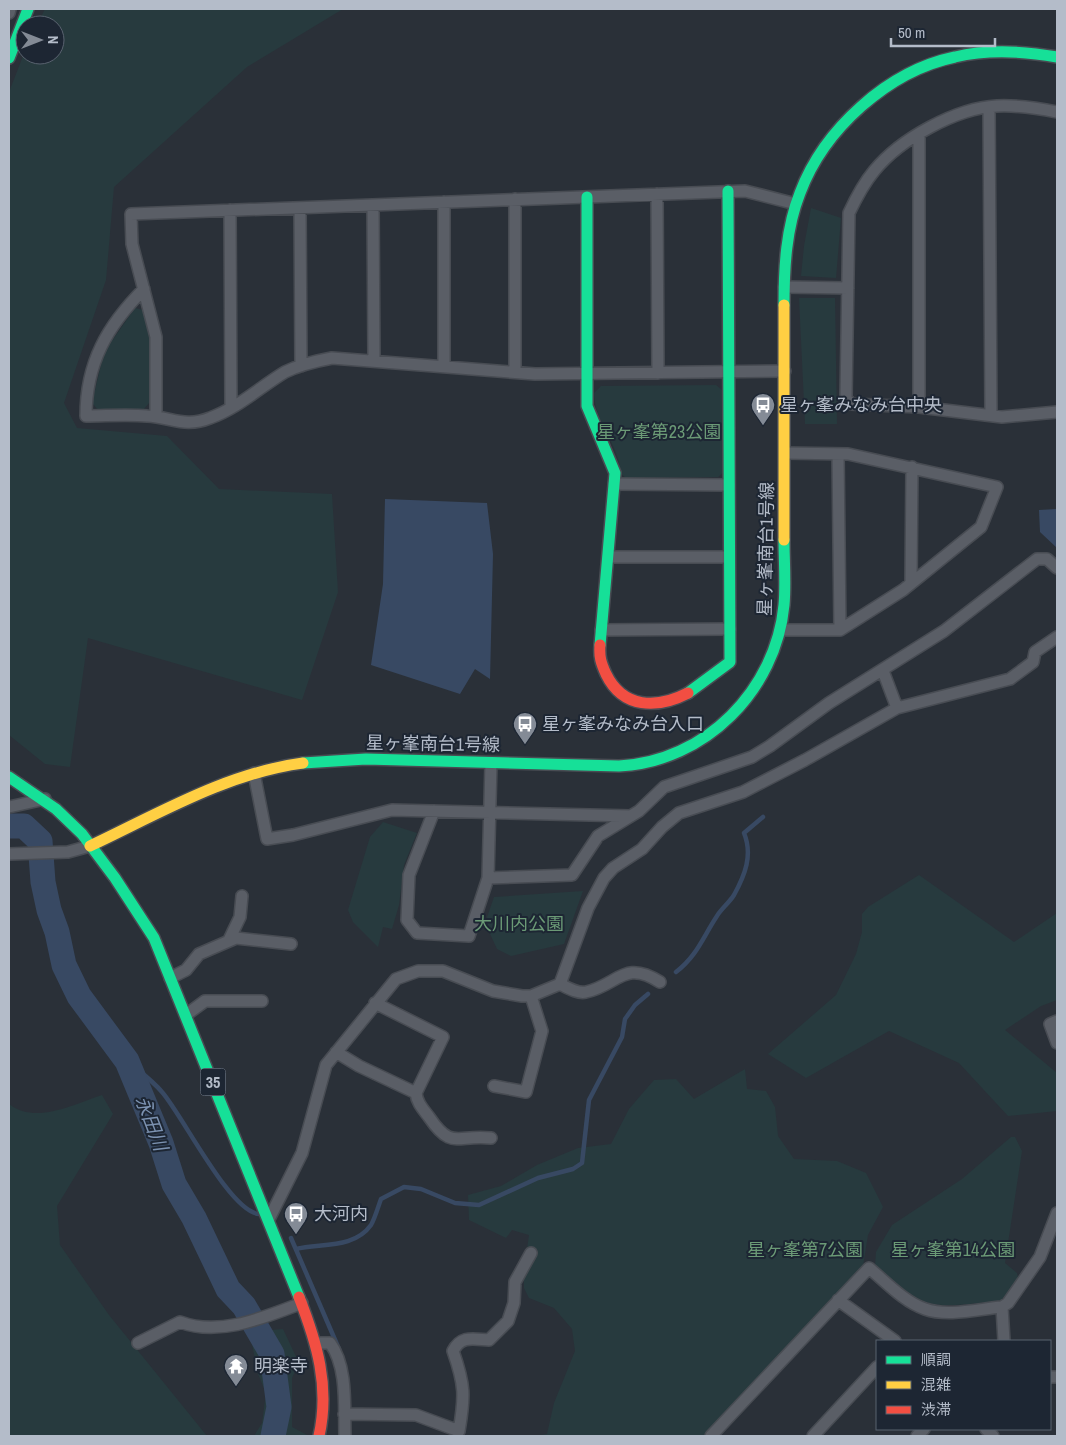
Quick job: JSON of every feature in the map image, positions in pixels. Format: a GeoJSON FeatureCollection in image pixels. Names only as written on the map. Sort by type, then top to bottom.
{"type":"FeatureCollection","features":[{"type":"Feature","properties":{"kind":"street"},"geometry":{"type":"LineString","coordinates":[[9,13],[10,9]]}},
{"type":"Feature","properties":{"kind":"street"},"geometry":{"type":"LineString","coordinates":[[9,58],[28,9]]}},
{"type":"Feature","properties":{"kind":"street","name":"星ヶ峯南台1号線"},"geometry":{"type":"LineString","coordinates":[[90,846],[216,786],[254,773],[326,760],[588,767],[625,766],[648,763],[689,748],[710,736],[745,704],[760,681],[777,645],[781,630],[784,605],[784,287],[786,248],[799,193],[812,168],[840,128],[863,105],[905,77],[940,61],[966,55],[1014,52],[1057,57]]}},
{"type":"Feature","properties":{"kind":"street"},"geometry":{"type":"LineString","coordinates":[[1057,112],[1013,106],[989,107],[953,117],[920,134],[892,153],[875,170],[858,195],[849,213],[846,398],[851,404],[920,407],[991,416],[1018,416],[1057,412]]}},
{"type":"Feature","properties":{"kind":"street"},"geometry":{"type":"LineString","coordinates":[[989,107],[991,416]]}},
{"type":"Feature","properties":{"kind":"street"},"geometry":{"type":"LineString","coordinates":[[920,134],[920,407]]}},
{"type":"Feature","properties":{"kind":"street"},"geometry":{"type":"LineString","coordinates":[[156,416],[156,337],[132,244],[130,214],[728,192],[758,193],[796,204]]}},
{"type":"Feature","properties":{"kind":"street"},"geometry":{"type":"LineString","coordinates":[[587,197],[587,406],[594,426],[613,462],[614,484],[600,659],[610,682],[618,692],[642,705],[658,705],[676,700],[709,681],[730,662],[728,192]]}},
{"type":"Feature","properties":{"kind":"street"},"geometry":{"type":"LineString","coordinates":[[657,194],[658,373]]}},
{"type":"Feature","properties":{"kind":"street"},"geometry":{"type":"LineString","coordinates":[[515,199],[515,372]]}},
{"type":"Feature","properties":{"kind":"street"},"geometry":{"type":"LineString","coordinates":[[444,202],[444,365]]}},
{"type":"Feature","properties":{"kind":"street"},"geometry":{"type":"LineString","coordinates":[[373,205],[374,360]]}},
{"type":"Feature","properties":{"kind":"street"},"geometry":{"type":"LineString","coordinates":[[300,208],[301,366]]}},
{"type":"Feature","properties":{"kind":"street"},"geometry":{"type":"LineString","coordinates":[[230,210],[231,408]]}},
{"type":"Feature","properties":{"kind":"street"},"geometry":{"type":"LineString","coordinates":[[784,287],[848,288]]}},
{"type":"Feature","properties":{"kind":"street"},"geometry":{"type":"LineString","coordinates":[[144,289],[125,308],[100,344],[86,399],[86,416],[156,416],[184,424],[195,422],[211,418],[231,408],[286,372],[332,358],[444,365],[515,372],[587,374],[784,371]]}},
{"type":"Feature","properties":{"kind":"street"},"geometry":{"type":"LineString","coordinates":[[781,630],[840,630],[912,583],[981,527],[997,487],[912,467],[838,454],[785,453]]}},
{"type":"Feature","properties":{"kind":"street"},"geometry":{"type":"LineString","coordinates":[[838,454],[840,630]]}},
{"type":"Feature","properties":{"kind":"street"},"geometry":{"type":"LineString","coordinates":[[912,467],[912,583]]}},
{"type":"Feature","properties":{"kind":"street"},"geometry":{"type":"LineString","coordinates":[[614,484],[729,486]]}},
{"type":"Feature","properties":{"kind":"street"},"geometry":{"type":"LineString","coordinates":[[608,557],[729,557]]}},
{"type":"Feature","properties":{"kind":"street"},"geometry":{"type":"LineString","coordinates":[[488,878],[572,875],[598,836],[631,816],[664,787],[752,757],[829,703],[883,671],[944,631],[1037,559],[1047,559],[1057,568]]}},
{"type":"Feature","properties":{"kind":"street"},"geometry":{"type":"LineString","coordinates":[[601,630],[730,629]]}},
{"type":"Feature","properties":{"kind":"street"},"geometry":{"type":"LineString","coordinates":[[269,1219],[302,1153],[326,1065],[396,979],[418,972],[442,972],[493,991],[531,996],[560,984],[588,908],[604,878],[612,868],[642,850],[662,827],[679,813],[743,792],[898,708],[1010,679],[1033,662],[1035,652],[1057,637]]}},
{"type":"Feature","properties":{"kind":"street"},"geometry":{"type":"LineString","coordinates":[[883,671],[898,708]]}},
{"type":"Feature","properties":{"kind":"street"},"geometry":{"type":"LineString","coordinates":[[434,811],[409,875],[407,920],[417,933],[469,936],[488,878],[491,763]]}},
{"type":"Feature","properties":{"kind":"street"},"geometry":{"type":"LineString","coordinates":[[254,773],[267,839],[293,835],[384,812],[434,811],[631,816]]}},
{"type":"Feature","properties":{"kind":"street","name":"35"},"geometry":{"type":"LineString","coordinates":[[9,777],[45,799],[72,823],[154,938],[269,1219],[316,1343],[324,1371],[324,1399],[319,1436]]}},
{"type":"Feature","properties":{"kind":"street"},"geometry":{"type":"LineString","coordinates":[[9,807],[45,799]]}},
{"type":"Feature","properties":{"kind":"street"},"geometry":{"type":"LineString","coordinates":[[9,854],[68,852],[90,846]]}},
{"type":"Feature","properties":{"kind":"street"},"geometry":{"type":"LineString","coordinates":[[229,940],[240,916],[242,896]]}},
{"type":"Feature","properties":{"kind":"street"},"geometry":{"type":"LineString","coordinates":[[170,978],[186,970],[199,954],[236,938],[291,944]]}},
{"type":"Feature","properties":{"kind":"street"},"geometry":{"type":"LineString","coordinates":[[560,984],[577,992],[586,993],[630,973],[642,972],[660,982]]}},
{"type":"Feature","properties":{"kind":"street"},"geometry":{"type":"LineString","coordinates":[[494,1086],[526,1092],[542,1032],[531,996]]}},
{"type":"Feature","properties":{"kind":"street"},"geometry":{"type":"LineString","coordinates":[[186,1015],[206,1001],[262,1002]]}},
{"type":"Feature","properties":{"kind":"street"},"geometry":{"type":"LineString","coordinates":[[375,1003],[444,1037],[416,1093],[416,1100],[438,1131],[447,1138],[491,1138]]}},
{"type":"Feature","properties":{"kind":"street"},"geometry":{"type":"LineString","coordinates":[[1057,1021],[1050,1024],[1057,1043]]}},
{"type":"Feature","properties":{"kind":"street"},"geometry":{"type":"LineString","coordinates":[[336,1052],[359,1066],[416,1093]]}},
{"type":"Feature","properties":{"kind":"street"},"geometry":{"type":"LineString","coordinates":[[711,1436],[869,1268],[912,1302],[924,1309],[940,1312],[1002,1307],[1008,1303],[1040,1257],[1057,1213]]}},
{"type":"Feature","properties":{"kind":"street"},"geometry":{"type":"LineString","coordinates":[[344,1414],[416,1414],[459,1434],[464,1405],[464,1382],[453,1351],[457,1342],[465,1338],[489,1340],[508,1320],[514,1304],[515,1282],[530,1253]]}},
{"type":"Feature","properties":{"kind":"street"},"geometry":{"type":"LineString","coordinates":[[838,1300],[894,1340]]}},
{"type":"Feature","properties":{"kind":"street"},"geometry":{"type":"LineString","coordinates":[[138,1342],[180,1322],[193,1327],[232,1325],[264,1317],[302,1303]]}},
{"type":"Feature","properties":{"kind":"street"},"geometry":{"type":"LineString","coordinates":[[1002,1307],[1004,1340]]}},
{"type":"Feature","properties":{"kind":"street"},"geometry":{"type":"LineString","coordinates":[[316,1343],[330,1343],[338,1353],[345,1436]]}},
{"type":"Feature","properties":{"kind":"street"},"geometry":{"type":"LineString","coordinates":[[814,1436],[876,1368]]}},
{"type":"Feature","properties":{"kind":"green space"},"geometry":{"type":"Polygon","coordinates":[[[45,9],[343,9],[247,67],[114,187],[106,280],[64,403],[77,428],[167,436],[219,489],[332,494],[338,592],[302,700],[88,638],[70,767],[45,764],[9,735],[9,92],[20,65],[65,65],[65,15],[42,15],[45,9]]]}},
{"type":"Feature","properties":{"kind":"green space"},"geometry":{"type":"Polygon","coordinates":[[[811,208],[841,218],[836,278],[801,276],[811,208]]]}},
{"type":"Feature","properties":{"kind":"green space"},"geometry":{"type":"Polygon","coordinates":[[[799,298],[835,298],[837,424],[805,424],[799,298]]]}},
{"type":"Feature","properties":{"kind":"green space"},"geometry":{"type":"Polygon","coordinates":[[[135,308],[143,310],[149,337],[149,403],[144,409],[98,410],[92,403],[104,352],[135,308]]]}},
{"type":"Feature","properties":{"kind":"green space","name":"星ヶ峯第23公園"},"geometry":{"type":"Polygon","coordinates":[[[716,385],[722,390],[724,472],[718,477],[626,478],[621,474],[616,453],[598,415],[595,404],[594,393],[601,386],[716,385]]]}},
{"type":"Feature","properties":{"kind":"green space"},"geometry":{"type":"Polygon","coordinates":[[[383,822],[417,833],[404,865],[399,905],[392,929],[383,927],[378,947],[353,922],[348,910],[370,837],[383,822]]]}},
{"type":"Feature","properties":{"kind":"green space"},"geometry":{"type":"Polygon","coordinates":[[[919,875],[1014,942],[1057,913],[1057,1000],[1041,1006],[1005,1030],[1057,1073],[1057,1111],[1008,1116],[959,1063],[889,1031],[806,1078],[768,1054],[836,995],[856,954],[862,932],[862,914],[868,907],[919,875]]]}},
{"type":"Feature","properties":{"kind":"green space","name":"大川内公園"},"geometry":{"type":"Polygon","coordinates":[[[583,891],[564,944],[511,956],[497,949],[485,923],[494,897],[583,891]]]}},
{"type":"Feature","properties":{"kind":"green space","name":"星ヶ峯第7公園"},"geometry":{"type":"Polygon","coordinates":[[[745,1069],[747,1089],[766,1091],[775,1107],[778,1136],[794,1159],[837,1161],[866,1173],[883,1207],[868,1235],[863,1266],[704,1436],[534,1436],[547,1434],[554,1403],[575,1351],[572,1329],[554,1308],[529,1298],[524,1288],[524,1270],[529,1235],[512,1230],[506,1238],[469,1220],[468,1195],[501,1186],[537,1165],[578,1148],[611,1144],[629,1109],[654,1080],[676,1079],[694,1099],[745,1069]]]}},
{"type":"Feature","properties":{"kind":"green space"},"geometry":{"type":"Polygon","coordinates":[[[102,1095],[113,1114],[57,1206],[60,1245],[109,1315],[207,1436],[9,1436],[9,1104],[31,1113],[43,1113],[55,1111],[102,1095]]]}},
{"type":"Feature","properties":{"kind":"green space","name":"星ヶ峯第14公園"},"geometry":{"type":"Polygon","coordinates":[[[1011,1137],[1015,1137],[1022,1151],[1005,1263],[1017,1273],[1018,1278],[1001,1301],[953,1305],[926,1302],[906,1291],[875,1266],[876,1252],[892,1225],[962,1179],[1011,1137]]]}},
{"type":"Feature","properties":{"kind":"green space"},"geometry":{"type":"Polygon","coordinates":[[[283,1329],[299,1363],[292,1378],[292,1427],[309,1436],[254,1436],[262,1423],[266,1393],[258,1374],[251,1339],[260,1331],[283,1329]]]}},
{"type":"Feature","properties":{"kind":"water"},"geometry":{"type":"Polygon","coordinates":[[[385,499],[487,503],[493,554],[490,679],[475,669],[460,694],[371,665],[383,584],[385,499]]]}},
{"type":"Feature","properties":{"kind":"water"},"geometry":{"type":"Polygon","coordinates":[[[1057,509],[1057,548],[1040,532],[1039,510],[1057,509]]]}},
{"type":"Feature","properties":{"kind":"waterway"},"geometry":{"type":"LineString","coordinates":[[676,972],[695,953],[719,913],[734,895],[748,857],[747,841],[744,833],[763,817]]}},
{"type":"Feature","properties":{"kind":"waterway","name":"永田川"},"geometry":{"type":"LineString","coordinates":[[9,826],[24,826],[40,841],[43,882],[64,965],[79,996],[127,1061],[161,1143],[174,1184],[194,1218],[228,1289],[244,1306],[272,1354],[279,1407],[273,1436]]}},
{"type":"Feature","properties":{"kind":"waterway"},"geometry":{"type":"LineString","coordinates":[[296,1249],[336,1244],[356,1238],[371,1225],[381,1199],[404,1187],[421,1189],[455,1203],[479,1205],[538,1178],[573,1169],[582,1163],[589,1100],[622,1037],[625,1019],[635,1005],[648,994]]}},
{"type":"Feature","properties":{"kind":"waterway"},"geometry":{"type":"LineString","coordinates":[[127,1061],[162,1092],[221,1181],[247,1209],[259,1214]]}},
{"type":"Feature","properties":{"kind":"waterway"},"geometry":{"type":"LineString","coordinates":[[291,1238],[339,1349]]}},
{"type":"Feature","properties":{"kind":"traffic: fast"},"geometry":{"type":"LineString","coordinates":[[9,58],[28,9]]}},
{"type":"Feature","properties":{"kind":"traffic: fast"},"geometry":{"type":"LineString","coordinates":[[784,305],[787,248],[795,206],[800,193],[811,169],[825,147],[861,106],[883,89],[906,75],[930,64],[955,57],[967,54],[1006,52],[1057,57]]}},
{"type":"Feature","properties":{"kind":"traffic: fast"},"geometry":{"type":"LineString","coordinates":[[688,693],[730,662],[728,191]]}},
{"type":"Feature","properties":{"kind":"traffic: fast"},"geometry":{"type":"LineString","coordinates":[[587,197],[587,406],[615,473],[600,645]]}},
{"type":"Feature","properties":{"kind":"traffic: fast"},"geometry":{"type":"LineString","coordinates":[[303,763],[366,759],[619,766],[650,761],[680,751],[707,736],[731,716],[751,692],[767,665],[778,636],[784,605],[784,540]]}},
{"type":"Feature","properties":{"kind":"traffic: fast"},"geometry":{"type":"LineString","coordinates":[[9,777],[56,809],[82,834],[115,878],[154,938],[299,1297]]}},
{"type":"Feature","properties":{"kind":"traffic: slow"},"geometry":{"type":"LineString","coordinates":[[784,305],[784,540]]}},
{"type":"Feature","properties":{"kind":"traffic: slow"},"geometry":{"type":"LineString","coordinates":[[90,846],[167,808],[220,785],[275,768],[303,763]]}},
{"type":"Feature","properties":{"kind":"traffic: jam"},"geometry":{"type":"LineString","coordinates":[[600,645],[601,660],[606,674],[613,686],[631,700],[642,703],[664,702],[688,693]]}},
{"type":"Feature","properties":{"kind":"traffic: jam"},"geometry":{"type":"LineString","coordinates":[[299,1297],[320,1365],[323,1400],[319,1436]]}},
{"type":"Feature","properties":{"kind":"place","name":"星ヶ峯みなみ台中央"},"geometry":{"type":"Point","coordinates":[763,426]}},
{"type":"Feature","properties":{"kind":"place","name":"星ヶ峯みなみ台入口"},"geometry":{"type":"Point","coordinates":[525,745]}},
{"type":"Feature","properties":{"kind":"place","name":"大河内"},"geometry":{"type":"Point","coordinates":[296,1235]}},
{"type":"Feature","properties":{"kind":"place","name":"明楽寺"},"geometry":{"type":"Point","coordinates":[236,1387]}}]}
